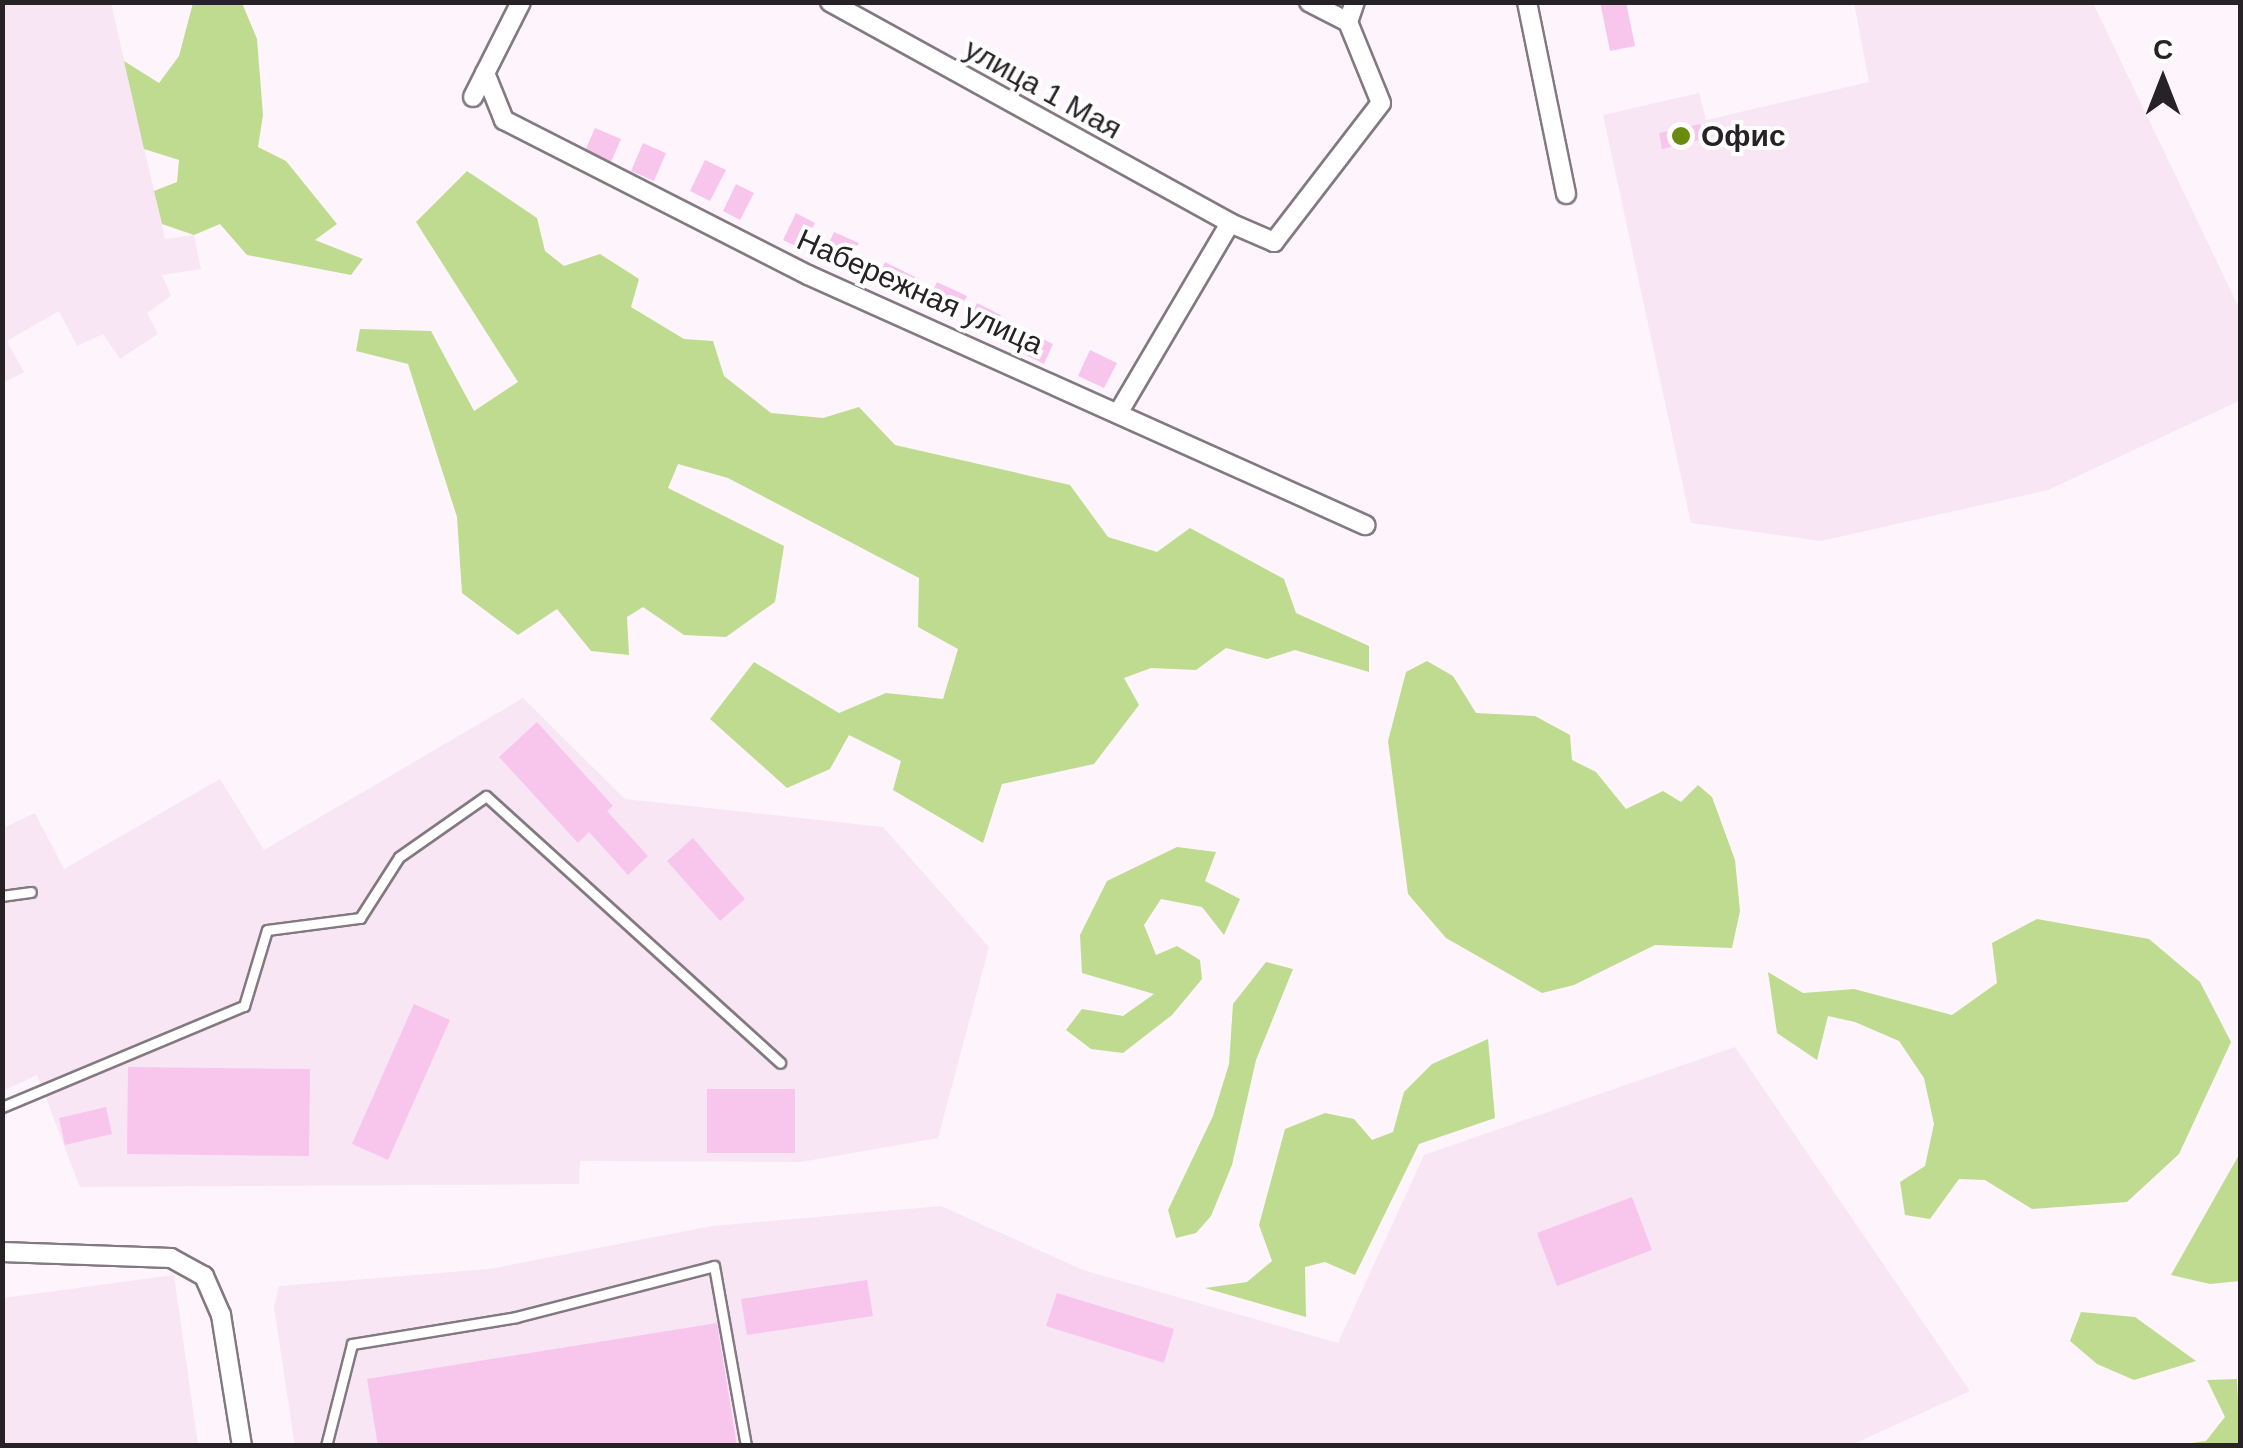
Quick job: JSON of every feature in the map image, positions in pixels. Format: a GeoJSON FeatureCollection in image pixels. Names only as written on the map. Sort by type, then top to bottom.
{"type":"FeatureCollection","features":[{"type":"Feature","properties":{"kind":"street"},"geometry":{"type":"LineString","coordinates":[[473,97],[521,2]]}},
{"type":"Feature","properties":{"kind":"street","name":"улица 1 Мая"},"geometry":{"type":"LineString","coordinates":[[830,2],[1230,223],[1274,242],[1381,102],[1348,22]]}},
{"type":"Feature","properties":{"kind":"street"},"geometry":{"type":"LineString","coordinates":[[1309,2],[1348,22],[1355,2]]}},
{"type":"Feature","properties":{"kind":"street"},"geometry":{"type":"LineString","coordinates":[[1527,2],[1566,194]]}},
{"type":"Feature","properties":{"kind":"street","name":"Набережная улица"},"geometry":{"type":"LineString","coordinates":[[485,72],[504,120],[808,275],[1120,410],[1365,524]]}},
{"type":"Feature","properties":{"kind":"street"},"geometry":{"type":"LineString","coordinates":[[1120,410],[1230,223]]}},
{"type":"Feature","properties":{"kind":"street"},"geometry":{"type":"LineString","coordinates":[[2,1252],[171,1258],[204,1276],[221,1315],[242,1446]]}},
{"type":"Feature","properties":{"kind":"lane"},"geometry":{"type":"LineString","coordinates":[[2,1107],[244,1006],[267,930],[360,918],[399,857],[486,796],[780,1064]]}},
{"type":"Feature","properties":{"kind":"lane"},"geometry":{"type":"LineString","coordinates":[[2,896],[31,892]]}},
{"type":"Feature","properties":{"kind":"lane"},"geometry":{"type":"LineString","coordinates":[[326,1446],[352,1344],[516,1316],[714,1266],[746,1446]]}},
{"type":"Feature","properties":{"kind":"shaded area"},"geometry":{"type":"Polygon","coordinates":[[[3,2],[111,3],[165,239],[194,235],[201,269],[162,275],[171,296],[147,313],[158,334],[120,359],[103,334],[77,346],[59,311],[7,341],[24,372],[3,383],[3,2]]]}},
{"type":"Feature","properties":{"kind":"shaded area"},"geometry":{"type":"Polygon","coordinates":[[[1854,3],[2093,3],[2240,310],[2239,401],[2048,490],[1821,541],[1691,523],[1603,115],[1699,93],[1706,120],[1869,82],[1854,3]]]}},
{"type":"Feature","properties":{"kind":"shaded area"},"geometry":{"type":"Polygon","coordinates":[[[523,698],[625,799],[883,827],[989,947],[938,1138],[801,1162],[580,1161],[579,1184],[80,1187],[37,1075],[3,1091],[3,828],[35,813],[64,869],[220,779],[264,850],[523,698]]]}},
{"type":"Feature","properties":{"kind":"shaded area"},"geometry":{"type":"Polygon","coordinates":[[[1735,1047],[1970,1391],[1849,1446],[295,1446],[274,1307],[279,1286],[489,1269],[712,1226],[941,1206],[1083,1270],[1338,1343],[1424,1155],[1735,1047]]]}},
{"type":"Feature","properties":{"kind":"shaded area"},"geometry":{"type":"Polygon","coordinates":[[[174,1275],[198,1445],[3,1445],[3,1298],[174,1275]]]}},
{"type":"Feature","properties":{"kind":"green space"},"geometry":{"type":"Polygon","coordinates":[[[193,3],[242,3],[257,39],[263,115],[258,147],[286,161],[337,224],[315,240],[363,259],[351,275],[247,255],[220,224],[194,235],[162,224],[154,191],[177,182],[179,160],[144,149],[124,61],[159,83],[179,56],[193,3]]]}},
{"type":"Feature","properties":{"kind":"green space"},"geometry":{"type":"Polygon","coordinates":[[[467,171],[537,218],[545,251],[564,266],[600,254],[639,279],[631,307],[684,339],[713,341],[724,376],[771,413],[823,418],[859,407],[895,445],[1070,485],[1108,537],[1157,552],[1190,528],[1284,579],[1296,613],[1369,646],[1369,672],[1295,650],[1267,659],[1226,648],[1196,670],[1151,668],[1124,678],[1139,705],[1094,764],[1002,784],[983,843],[893,790],[901,761],[849,735],[830,769],[787,788],[710,719],[754,662],[839,713],[886,693],[943,699],[958,649],[918,627],[919,578],[728,478],[678,464],[668,488],[784,546],[775,602],[726,637],[684,635],[643,607],[627,617],[629,655],[591,651],[557,609],[518,635],[462,593],[457,517],[408,364],[356,351],[360,329],[431,331],[474,411],[518,382],[416,222],[467,171]]]}},
{"type":"Feature","properties":{"kind":"green space"},"geometry":{"type":"Polygon","coordinates":[[[1427,661],[1453,676],[1476,713],[1535,716],[1570,735],[1572,760],[1596,772],[1626,809],[1663,791],[1681,802],[1698,785],[1712,797],[1735,860],[1740,911],[1732,948],[1655,945],[1574,985],[1542,993],[1446,938],[1408,894],[1388,741],[1406,672],[1427,661]]]}},
{"type":"Feature","properties":{"kind":"green space"},"geometry":{"type":"Polygon","coordinates":[[[1177,847],[1216,852],[1205,881],[1240,899],[1224,935],[1202,907],[1161,899],[1144,925],[1156,955],[1177,946],[1200,960],[1202,979],[1172,1015],[1123,1053],[1091,1049],[1066,1030],[1082,1009],[1123,1016],[1154,994],[1082,973],[1080,935],[1107,881],[1177,847]]]}},
{"type":"Feature","properties":{"kind":"green space"},"geometry":{"type":"Polygon","coordinates":[[[2037,919],[2149,939],[2200,982],[2231,1042],[2179,1154],[2127,1202],[2032,1209],[1985,1180],[1959,1179],[1930,1219],[1905,1215],[1900,1182],[1925,1166],[1934,1124],[1924,1078],[1899,1041],[1855,1022],[1828,1016],[1817,1060],[1777,1033],[1768,972],[1803,993],[1854,989],[1952,1015],[1997,983],[1992,943],[2037,919]]]}},
{"type":"Feature","properties":{"kind":"green space"},"geometry":{"type":"Polygon","coordinates":[[[1266,962],[1293,969],[1256,1060],[1232,1165],[1211,1216],[1196,1233],[1176,1238],[1168,1210],[1213,1116],[1229,1064],[1233,1004],[1266,962]]]}},
{"type":"Feature","properties":{"kind":"green space"},"geometry":{"type":"Polygon","coordinates":[[[1488,1039],[1495,1118],[1419,1144],[1355,1275],[1325,1262],[1305,1267],[1306,1317],[1205,1288],[1247,1282],[1272,1261],[1259,1225],[1285,1129],[1325,1113],[1354,1119],[1372,1140],[1393,1132],[1404,1092],[1432,1064],[1488,1039]]]}},
{"type":"Feature","properties":{"kind":"green space"},"geometry":{"type":"Polygon","coordinates":[[[2240,1153],[2240,1281],[2210,1284],[2171,1275],[2240,1153]]]}},
{"type":"Feature","properties":{"kind":"green space"},"geometry":{"type":"Polygon","coordinates":[[[2081,1312],[2135,1317],[2196,1361],[2134,1380],[2097,1364],[2070,1341],[2081,1312]]]}},
{"type":"Feature","properties":{"kind":"green space"},"geometry":{"type":"Polygon","coordinates":[[[2237,1379],[2240,1445],[2177,1445],[2206,1441],[2225,1417],[2207,1380],[2237,1379]]]}},
{"type":"Feature","properties":{"kind":"building"},"geometry":{"type":"Polygon","coordinates":[[[1600,2],[1626,2],[1635,46],[1610,51],[1600,2]]]}},
{"type":"Feature","properties":{"kind":"building","name":"Офис"},"geometry":{"type":"Polygon","coordinates":[[[1700,124],[1704,139],[1662,149],[1659,133],[1700,124]]]}},
{"type":"Feature","properties":{"kind":"building"},"geometry":{"type":"Polygon","coordinates":[[[595,128],[621,139],[611,162],[585,151],[595,128]]]}},
{"type":"Feature","properties":{"kind":"building"},"geometry":{"type":"Polygon","coordinates":[[[643,143],[666,153],[654,181],[631,171],[643,143]]]}},
{"type":"Feature","properties":{"kind":"building"},"geometry":{"type":"Polygon","coordinates":[[[705,160],[726,170],[710,201],[690,191],[705,160]]]}},
{"type":"Feature","properties":{"kind":"building"},"geometry":{"type":"Polygon","coordinates":[[[736,184],[754,193],[740,220],[723,211],[736,184]]]}},
{"type":"Feature","properties":{"kind":"building"},"geometry":{"type":"Polygon","coordinates":[[[796,213],[815,223],[802,249],[783,240],[796,213]]]}},
{"type":"Feature","properties":{"kind":"building"},"geometry":{"type":"Polygon","coordinates":[[[834,232],[859,243],[847,267],[823,255],[834,232]]]}},
{"type":"Feature","properties":{"kind":"building"},"geometry":{"type":"Polygon","coordinates":[[[885,262],[915,277],[906,296],[876,281],[885,262]]]}},
{"type":"Feature","properties":{"kind":"building"},"geometry":{"type":"Polygon","coordinates":[[[937,282],[967,296],[955,319],[926,305],[937,282]]]}},
{"type":"Feature","properties":{"kind":"building"},"geometry":{"type":"Polygon","coordinates":[[[977,303],[1001,315],[991,336],[967,325],[977,303]]]}},
{"type":"Feature","properties":{"kind":"building"},"geometry":{"type":"Polygon","coordinates":[[[1013,325],[1053,344],[1044,364],[1003,344],[1013,325]]]}},
{"type":"Feature","properties":{"kind":"building"},"geometry":{"type":"Polygon","coordinates":[[[1090,350],[1117,363],[1104,388],[1078,376],[1090,350]]]}},
{"type":"Feature","properties":{"kind":"building"},"geometry":{"type":"Polygon","coordinates":[[[537,722],[613,806],[607,811],[648,856],[628,875],[589,832],[578,843],[499,757],[537,722]]]}},
{"type":"Feature","properties":{"kind":"building"},"geometry":{"type":"Polygon","coordinates":[[[693,838],[745,899],[720,921],[667,861],[693,838]]]}},
{"type":"Feature","properties":{"kind":"building"},"geometry":{"type":"Polygon","coordinates":[[[414,1004],[450,1020],[388,1160],[352,1144],[414,1004]]]}},
{"type":"Feature","properties":{"kind":"building"},"geometry":{"type":"Polygon","coordinates":[[[128,1067],[310,1069],[309,1156],[127,1154],[128,1067]]]}},
{"type":"Feature","properties":{"kind":"building"},"geometry":{"type":"Polygon","coordinates":[[[707,1089],[795,1089],[795,1153],[707,1153],[707,1089]]]}},
{"type":"Feature","properties":{"kind":"building"},"geometry":{"type":"Polygon","coordinates":[[[106,1107],[112,1134],[65,1145],[59,1118],[106,1107]]]}},
{"type":"Feature","properties":{"kind":"building"},"geometry":{"type":"Polygon","coordinates":[[[1632,1197],[1652,1250],[1557,1286],[1537,1233],[1632,1197]]]}},
{"type":"Feature","properties":{"kind":"building"},"geometry":{"type":"Polygon","coordinates":[[[867,1280],[873,1316],[747,1335],[741,1299],[867,1280]]]}},
{"type":"Feature","properties":{"kind":"building"},"geometry":{"type":"Polygon","coordinates":[[[1057,1293],[1174,1329],[1164,1363],[1046,1326],[1057,1293]]]}},
{"type":"Feature","properties":{"kind":"building"},"geometry":{"type":"Polygon","coordinates":[[[717,1323],[737,1446],[378,1446],[367,1379],[717,1323]]]}},
{"type":"Feature","properties":{"kind":"place","name":"Офис"},"geometry":{"type":"Point","coordinates":[1681,136]}}]}
